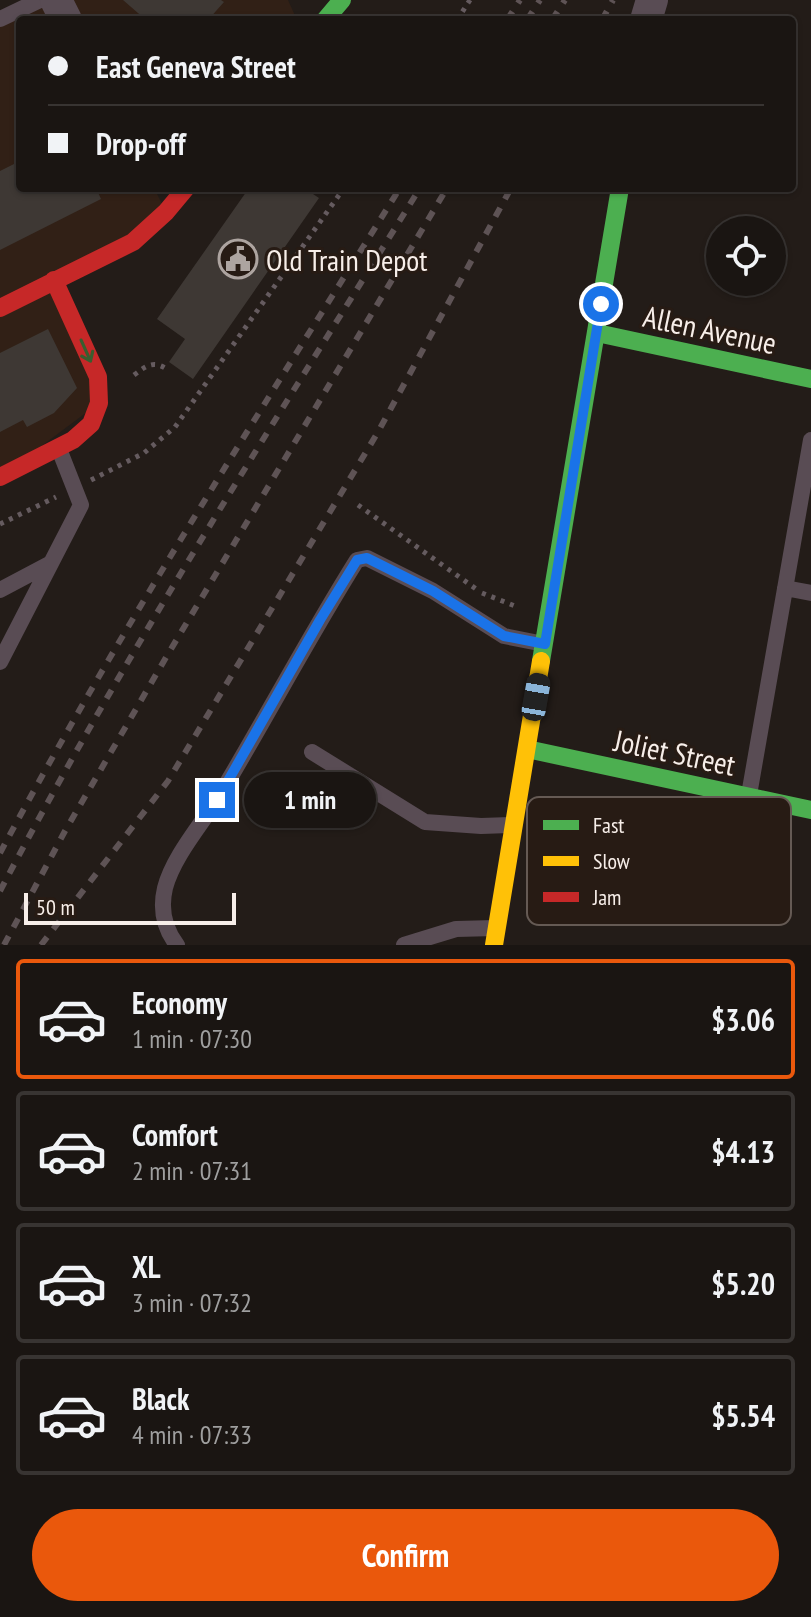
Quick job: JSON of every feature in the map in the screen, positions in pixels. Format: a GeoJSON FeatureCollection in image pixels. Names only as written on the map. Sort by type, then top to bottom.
{"type":"FeatureCollection","features":[{"type":"Feature","properties":{"kind":"street"},"geometry":{"type":"LineString","coordinates":[[328,16],[342,0]]}},
{"type":"Feature","properties":{"kind":"street"},"geometry":{"type":"LineString","coordinates":[[495,937],[619,192]]}},
{"type":"Feature","properties":{"kind":"street"},"geometry":{"type":"LineString","coordinates":[[0,308],[133,242],[168,196]]}},
{"type":"Feature","properties":{"kind":"street"},"geometry":{"type":"LineString","coordinates":[[0,477],[73,440],[91,424],[99,403],[98,377],[54,280]]}},
{"type":"Feature","properties":{"kind":"street","name":"Allen Avenue"},"geometry":{"type":"LineString","coordinates":[[597,333],[811,379]]}},
{"type":"Feature","properties":{"kind":"street","name":"Joliet Street"},"geometry":{"type":"LineString","coordinates":[[527,749],[752,797]]}},
{"type":"Feature","properties":{"kind":"street","name":"Joliet Street"},"geometry":{"type":"LineString","coordinates":[[791,806],[811,810]]}},
{"type":"Feature","properties":{"kind":"lane"},"geometry":{"type":"LineString","coordinates":[[0,19],[40,0]]}},
{"type":"Feature","properties":{"kind":"lane"},"geometry":{"type":"LineString","coordinates":[[748,796],[811,440]]}},
{"type":"Feature","properties":{"kind":"lane"},"geometry":{"type":"LineString","coordinates":[[0,662],[81,505],[59,447]]}},
{"type":"Feature","properties":{"kind":"lane"},"geometry":{"type":"LineString","coordinates":[[177,945],[167,932],[163,913],[165,889],[173,868],[357,560],[367,558],[433,591],[504,636],[545,644]]}},
{"type":"Feature","properties":{"kind":"lane"},"geometry":{"type":"LineString","coordinates":[[0,590],[51,563]]}},
{"type":"Feature","properties":{"kind":"lane"},"geometry":{"type":"LineString","coordinates":[[785,588],[811,593]]}},
{"type":"Feature","properties":{"kind":"lane"},"geometry":{"type":"LineString","coordinates":[[312,752],[425,822],[514,825]]}},
{"type":"Feature","properties":{"kind":"lane"},"geometry":{"type":"LineString","coordinates":[[404,945],[456,929],[495,937]]}},
{"type":"Feature","properties":{"kind":"path"},"geometry":{"type":"LineString","coordinates":[[0,524],[144,453],[175,427],[341,192]]}},
{"type":"Feature","properties":{"kind":"path"},"geometry":{"type":"LineString","coordinates":[[358,505],[502,607]]}},
{"type":"Feature","properties":{"kind":"path"},"geometry":{"type":"LineString","coordinates":[[482,593],[549,619]]}},
{"type":"Feature","properties":{"kind":"shaded area"},"geometry":{"type":"Polygon","coordinates":[[[41,0],[61,16],[16,16],[16,192],[156,192],[166,212],[54,280],[99,403],[0,477],[0,22],[41,0]]]}},
{"type":"Feature","properties":{"kind":"shaded area"},"geometry":{"type":"Polygon","coordinates":[[[67,0],[288,0],[295,16],[76,16],[67,0]]]}},
{"type":"Feature","properties":{"kind":"building"},"geometry":{"type":"Polygon","coordinates":[[[123,0],[224,2],[212,16],[141,16],[123,0]]]}},
{"type":"Feature","properties":{"kind":"building"},"geometry":{"type":"Polygon","coordinates":[[[16,163],[16,192],[98,192],[101,199],[0,250],[0,171],[16,163]]]}},
{"type":"Feature","properties":{"kind":"building","name":"Old Train Depot"},"geometry":{"type":"Polygon","coordinates":[[[246,192],[310,192],[319,198],[193,379],[169,362],[185,339],[157,319],[246,192]]]}},
{"type":"Feature","properties":{"kind":"building"},"geometry":{"type":"Polygon","coordinates":[[[48,329],[77,388],[54,413],[27,427],[23,420],[0,432],[0,353],[48,329]]]}},
{"type":"Feature","properties":{"kind":"railway"},"geometry":{"type":"LineString","coordinates":[[510,16],[520,0]]}},
{"type":"Feature","properties":{"kind":"railway"},"geometry":{"type":"LineString","coordinates":[[530,16],[540,0]]}},
{"type":"Feature","properties":{"kind":"railway"},"geometry":{"type":"LineString","coordinates":[[555,16],[565,0]]}},
{"type":"Feature","properties":{"kind":"railway"},"geometry":{"type":"LineString","coordinates":[[604,16],[613,0]]}},
{"type":"Feature","properties":{"kind":"railway"},"geometry":{"type":"LineString","coordinates":[[0,853],[144,600],[397,192]]}},
{"type":"Feature","properties":{"kind":"railway"},"geometry":{"type":"LineString","coordinates":[[0,891],[151,623],[418,192]]}},
{"type":"Feature","properties":{"kind":"railway"},"geometry":{"type":"LineString","coordinates":[[4,945],[65,831],[168,654],[445,192]]}},
{"type":"Feature","properties":{"kind":"railway"},"geometry":{"type":"LineString","coordinates":[[41,945],[168,781],[378,432],[509,192]]}},
{"type":"Feature","properties":{"kind":"traffic: fast"},"geometry":{"type":"LineString","coordinates":[[328,16],[342,0]]}},
{"type":"Feature","properties":{"kind":"traffic: fast"},"geometry":{"type":"LineString","coordinates":[[541,661],[619,192]]}},
{"type":"Feature","properties":{"kind":"traffic: fast"},"geometry":{"type":"LineString","coordinates":[[597,333],[811,379]]}},
{"type":"Feature","properties":{"kind":"traffic: fast"},"geometry":{"type":"LineString","coordinates":[[527,749],[750,797]]}},
{"type":"Feature","properties":{"kind":"traffic: fast"},"geometry":{"type":"LineString","coordinates":[[791,806],[811,810]]}},
{"type":"Feature","properties":{"kind":"traffic: slow"},"geometry":{"type":"LineString","coordinates":[[494,945],[541,661]]}},
{"type":"Feature","properties":{"kind":"traffic: jam"},"geometry":{"type":"LineString","coordinates":[[0,308],[133,242],[183,192]]}},
{"type":"Feature","properties":{"kind":"traffic: jam"},"geometry":{"type":"LineString","coordinates":[[0,477],[73,440],[91,424],[99,403],[98,377],[54,280]]}},
{"type":"Feature","properties":{"kind":"place","name":"Old Train Depot"},"geometry":{"type":"Point","coordinates":[238,259]}},
{"type":"Feature","properties":{"kind":"route"},"geometry":{"type":"LineString","coordinates":[[217,800],[357,560],[367,558],[433,591],[504,636],[545,644],[601,304]]}}]}
